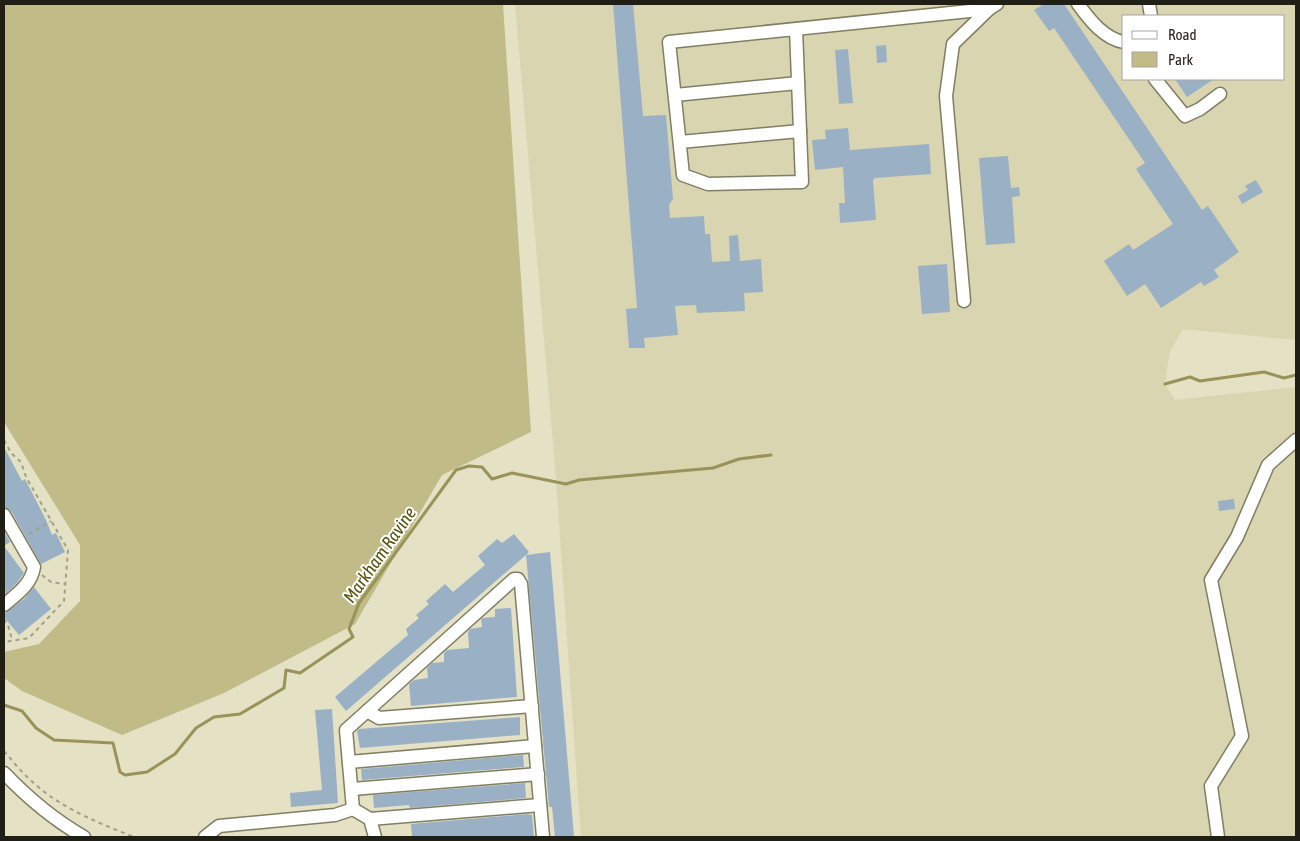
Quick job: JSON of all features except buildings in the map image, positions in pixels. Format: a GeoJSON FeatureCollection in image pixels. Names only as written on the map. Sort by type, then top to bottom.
{"type":"FeatureCollection","features":[{"type":"Feature","properties":{"kind":"street"},"geometry":{"type":"LineString","coordinates":[[1078,4],[1104,33],[1116,41],[1122,42]]}},
{"type":"Feature","properties":{"kind":"street"},"geometry":{"type":"LineString","coordinates":[[796,30],[802,182],[708,184],[683,175],[669,42],[796,30],[993,6]]}},
{"type":"Feature","properties":{"kind":"street"},"geometry":{"type":"LineString","coordinates":[[964,300],[946,96],[953,44],[993,6]]}},
{"type":"Feature","properties":{"kind":"street"},"geometry":{"type":"LineString","coordinates":[[1156,80],[1185,116],[1200,109],[1220,94]]}},
{"type":"Feature","properties":{"kind":"street"},"geometry":{"type":"LineString","coordinates":[[675,95],[798,83]]}},
{"type":"Feature","properties":{"kind":"street"},"geometry":{"type":"LineString","coordinates":[[680,142],[800,131]]}},
{"type":"Feature","properties":{"kind":"street"},"geometry":{"type":"LineString","coordinates":[[1218,837],[1211,786],[1242,736],[1210,580],[1237,537],[1268,465],[1296,440]]}},
{"type":"Feature","properties":{"kind":"street"},"geometry":{"type":"LineString","coordinates":[[4,514],[34,567],[27,585],[4,605]]}},
{"type":"Feature","properties":{"kind":"street"},"geometry":{"type":"LineString","coordinates":[[353,809],[346,730],[514,579],[518,579],[521,584],[543,837]]}},
{"type":"Feature","properties":{"kind":"street"},"geometry":{"type":"LineString","coordinates":[[367,711],[379,718],[532,706]]}},
{"type":"Feature","properties":{"kind":"street"},"geometry":{"type":"LineString","coordinates":[[349,762],[535,746]]}},
{"type":"Feature","properties":{"kind":"street"},"geometry":{"type":"LineString","coordinates":[[4,773],[31,800],[58,821],[84,837]]}},
{"type":"Feature","properties":{"kind":"street"},"geometry":{"type":"LineString","coordinates":[[352,789],[538,774]]}},
{"type":"Feature","properties":{"kind":"street"},"geometry":{"type":"LineString","coordinates":[[205,837],[219,826],[335,815],[353,809],[370,819],[540,805]]}},
{"type":"Feature","properties":{"kind":"street"},"geometry":{"type":"LineString","coordinates":[[370,819],[375,837]]}},
{"type":"Feature","properties":{"kind":"path"},"geometry":{"type":"LineString","coordinates":[[4,440],[20,462],[26,477],[68,548],[64,601],[32,636],[26,639],[4,642]]}},
{"type":"Feature","properties":{"kind":"path"},"geometry":{"type":"LineString","coordinates":[[18,540],[52,521]]}},
{"type":"Feature","properties":{"kind":"path"},"geometry":{"type":"LineString","coordinates":[[33,573],[43,575],[51,582],[66,584]]}},
{"type":"Feature","properties":{"kind":"path"},"geometry":{"type":"LineString","coordinates":[[4,619],[8,625],[12,640]]}},
{"type":"Feature","properties":{"kind":"path"},"geometry":{"type":"LineString","coordinates":[[4,751],[26,775],[48,793],[94,820],[134,837]]}},
{"type":"Feature","properties":{"kind":"shaded area"},"geometry":{"type":"Polygon","coordinates":[[[515,4],[1296,4],[1296,340],[1183,329],[1170,351],[1165,384],[1175,400],[1296,387],[1296,837],[581,837],[555,466],[515,4]]]}},
{"type":"Feature","properties":{"kind":"green space"},"geometry":{"type":"Polygon","coordinates":[[[4,4],[503,4],[531,432],[442,475],[355,624],[224,693],[122,735],[22,691],[4,678],[4,652],[39,644],[80,601],[80,545],[4,422],[4,4]]]}},
{"type":"Feature","properties":{"kind":"waterway","name":"Markham Ravine"},"geometry":{"type":"LineString","coordinates":[[1165,384],[1190,377],[1200,381],[1264,372],[1284,378],[1296,375]]}},
{"type":"Feature","properties":{"kind":"waterway","name":"Markham Ravine"},"geometry":{"type":"LineString","coordinates":[[4,705],[22,711],[36,728],[54,740],[113,743],[120,772],[125,775],[147,772],[175,754],[196,728],[214,717],[240,714],[284,688],[286,670],[300,673],[353,637],[349,629],[359,603],[456,470],[469,466],[482,467],[492,479],[512,473],[566,484],[579,480],[713,468],[739,459],[771,455]]}}]}
